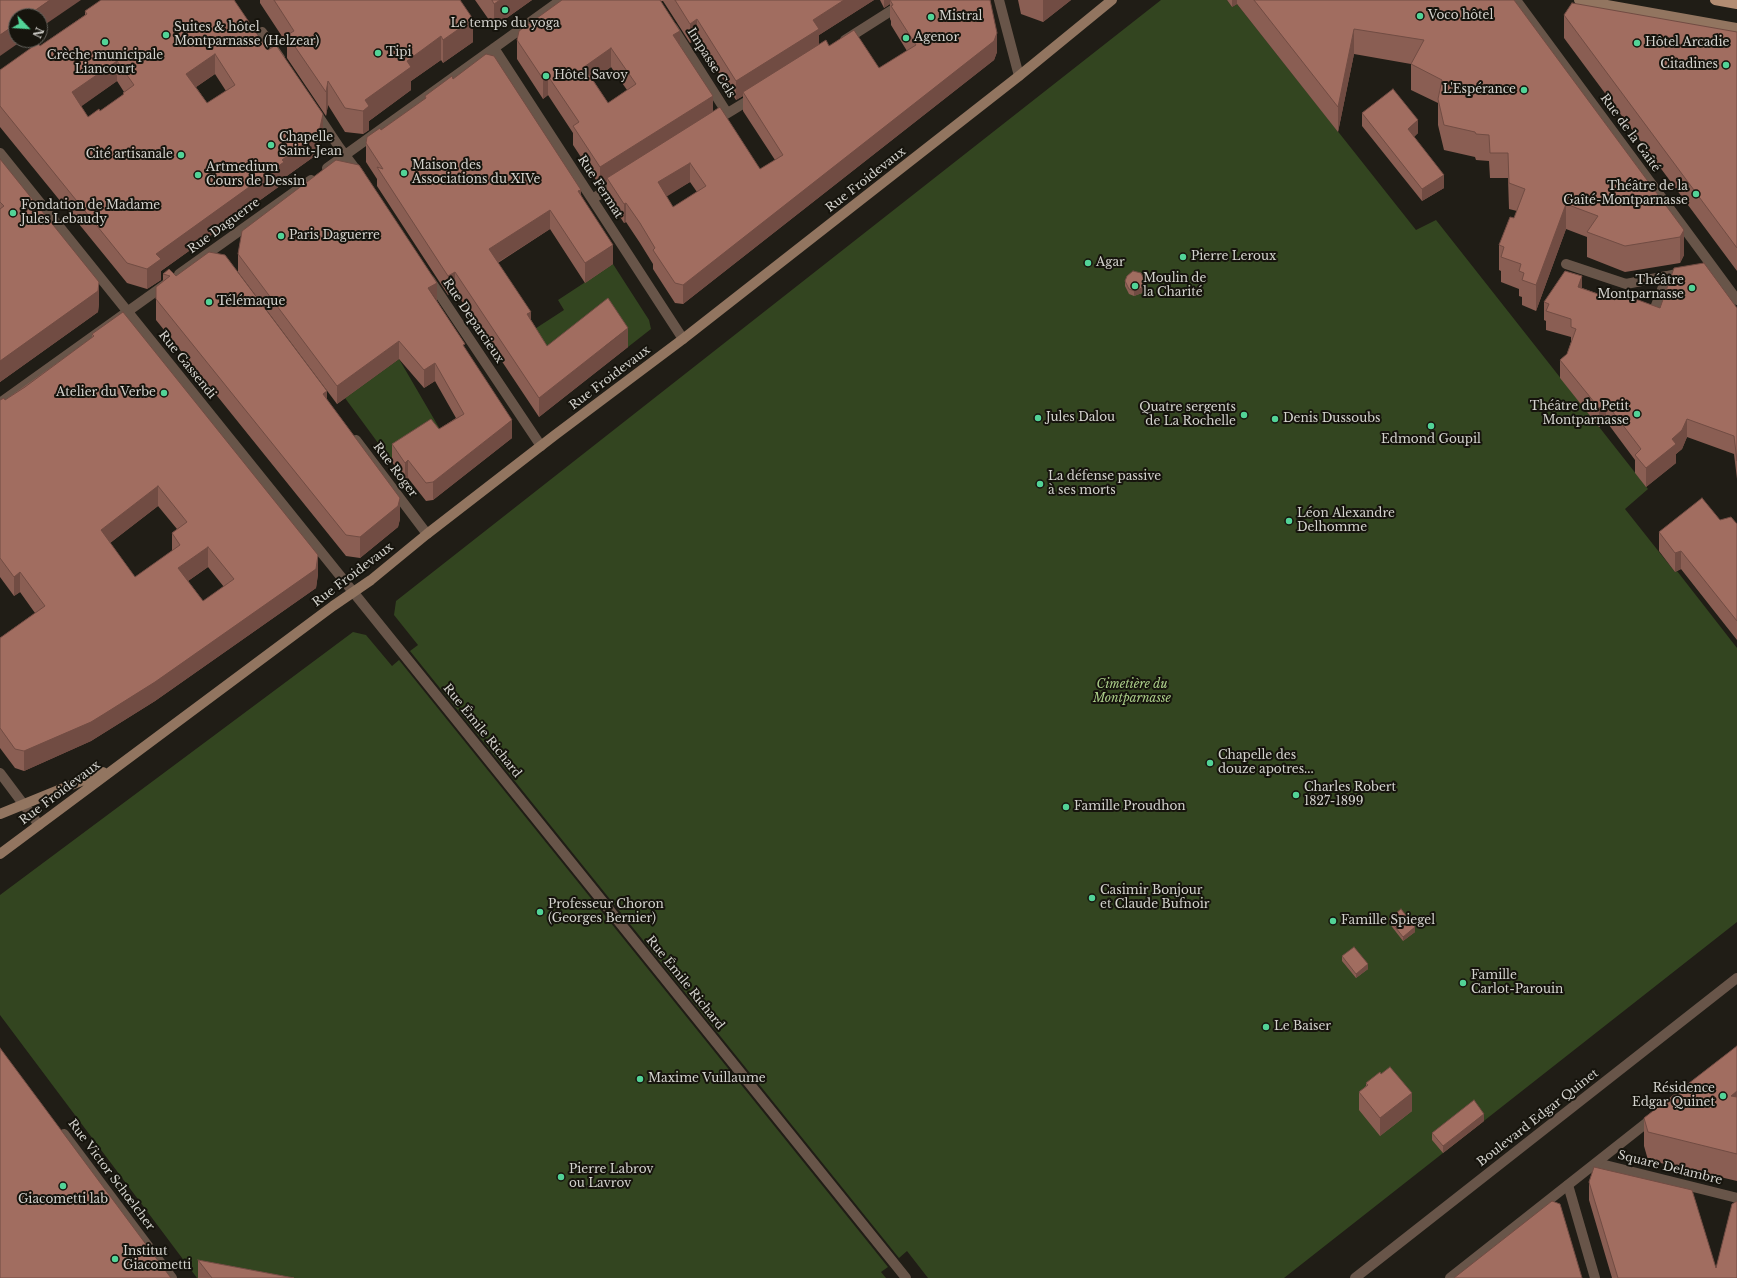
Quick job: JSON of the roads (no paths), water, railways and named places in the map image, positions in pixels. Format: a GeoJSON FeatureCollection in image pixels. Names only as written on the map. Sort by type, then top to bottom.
{"type":"FeatureCollection","features":[{"type":"Feature","properties":{"kind":"main road","name":"Rue Froidevaux"},"geometry":{"type":"LineString","coordinates":[[0,854],[333,606],[354,593],[427,534],[683,339],[1019,76],[1112,0]]}},
{"type":"Feature","properties":{"kind":"main road"},"geometry":{"type":"LineString","coordinates":[[1579,0],[1737,28]]}},
{"type":"Feature","properties":{"kind":"main road"},"geometry":{"type":"LineString","coordinates":[[1715,0],[1737,4]]}},
{"type":"Feature","properties":{"kind":"main road","name":"Rue Froidevaux"},"geometry":{"type":"LineString","coordinates":[[0,814],[116,767]]}},
{"type":"Feature","properties":{"kind":"street","name":"Rue Daguerre"},"geometry":{"type":"LineString","coordinates":[[0,403],[127,312],[216,252],[346,155],[561,0]]}},
{"type":"Feature","properties":{"kind":"street"},"geometry":{"type":"LineString","coordinates":[[834,46],[908,0]]}},
{"type":"Feature","properties":{"kind":"street"},"geometry":{"type":"LineString","coordinates":[[999,0],[1019,76]]}},
{"type":"Feature","properties":{"kind":"street","name":"Rue de la Gaîté"},"geometry":{"type":"LineString","coordinates":[[1516,0],[1737,300]]}},
{"type":"Feature","properties":{"kind":"street","name":"Impasse Cels"},"geometry":{"type":"LineString","coordinates":[[668,21],[727,113]]}},
{"type":"Feature","properties":{"kind":"street"},"geometry":{"type":"LineString","coordinates":[[262,32],[284,64]]}},
{"type":"Feature","properties":{"kind":"street","name":"Rue Fermat"},"geometry":{"type":"LineString","coordinates":[[494,48],[683,339]]}},
{"type":"Feature","properties":{"kind":"street"},"geometry":{"type":"LineString","coordinates":[[706,127],[761,92]]}},
{"type":"Feature","properties":{"kind":"street"},"geometry":{"type":"LineString","coordinates":[[310,102],[365,181]]}},
{"type":"Feature","properties":{"kind":"street","name":"Rue Gassendi"},"geometry":{"type":"LineString","coordinates":[[0,153],[354,593]]}},
{"type":"Feature","properties":{"kind":"street"},"geometry":{"type":"LineString","coordinates":[[592,199],[623,180]]}},
{"type":"Feature","properties":{"kind":"street"},"geometry":{"type":"LineString","coordinates":[[1566,264],[1626,284],[1696,269],[1709,261]]}},
{"type":"Feature","properties":{"kind":"street","name":"Rue Deparcieux"},"geometry":{"type":"LineString","coordinates":[[426,274],[541,446]]}},
{"type":"Feature","properties":{"kind":"street"},"geometry":{"type":"LineString","coordinates":[[1655,308],[1667,276]]}},
{"type":"Feature","properties":{"kind":"street","name":"Rue Roger"},"geometry":{"type":"LineString","coordinates":[[352,434],[427,534]]}},
{"type":"Feature","properties":{"kind":"street","name":"Rue Émile Richard"},"geometry":{"type":"LineString","coordinates":[[354,593],[906,1278]]}},
{"type":"Feature","properties":{"kind":"street"},"geometry":{"type":"LineString","coordinates":[[0,773],[39,825]]}},
{"type":"Feature","properties":{"kind":"street","name":"Boulevard Edgar Quinet"},"geometry":{"type":"LineString","coordinates":[[1355,1278],[1737,978]]}},
{"type":"Feature","properties":{"kind":"street"},"geometry":{"type":"LineString","coordinates":[[1450,1278],[1661,1112]]}},
{"type":"Feature","properties":{"kind":"street","name":"Rue Victor Schœlcher"},"geometry":{"type":"LineString","coordinates":[[57,1125],[172,1278]]}},
{"type":"Feature","properties":{"kind":"street","name":"Square Delambre"},"geometry":{"type":"LineString","coordinates":[[1597,1163],[1737,1198]]}},
{"type":"Feature","properties":{"kind":"street"},"geometry":{"type":"LineString","coordinates":[[1568,1185],[1595,1278]]}},
{"type":"Feature","properties":{"kind":"place","name":"Le temps du yoga"},"geometry":{"type":"Point","coordinates":[505,10]}},
{"type":"Feature","properties":{"kind":"place","name":"Voco hôtel"},"geometry":{"type":"Point","coordinates":[1420,16]}},
{"type":"Feature","properties":{"kind":"place","name":"Mistral"},"geometry":{"type":"Point","coordinates":[931,17]}},
{"type":"Feature","properties":{"kind":"place","name":"Suites & hôtel Montparnasse (Helzear)"},"geometry":{"type":"Point","coordinates":[166,35]}},
{"type":"Feature","properties":{"kind":"place","name":"Agenor"},"geometry":{"type":"Point","coordinates":[906,38]}},
{"type":"Feature","properties":{"kind":"place","name":"Crèche municipale Liancourt"},"geometry":{"type":"Point","coordinates":[105,42]}},
{"type":"Feature","properties":{"kind":"place","name":"Hôtel Arcadie"},"geometry":{"type":"Point","coordinates":[1637,43]}},
{"type":"Feature","properties":{"kind":"place","name":"Tipi"},"geometry":{"type":"Point","coordinates":[378,53]}},
{"type":"Feature","properties":{"kind":"place","name":"Citadines"},"geometry":{"type":"Point","coordinates":[1726,65]}},
{"type":"Feature","properties":{"kind":"place","name":"Hôtel Savoy"},"geometry":{"type":"Point","coordinates":[546,76]}},
{"type":"Feature","properties":{"kind":"place","name":"L'Espérance"},"geometry":{"type":"Point","coordinates":[1524,90]}},
{"type":"Feature","properties":{"kind":"place","name":"Chapelle Saint-Jean"},"geometry":{"type":"Point","coordinates":[271,145]}},
{"type":"Feature","properties":{"kind":"place","name":"Cité artisanale"},"geometry":{"type":"Point","coordinates":[181,155]}},
{"type":"Feature","properties":{"kind":"place","name":"Maison des Associations du XIVe"},"geometry":{"type":"Point","coordinates":[404,173]}},
{"type":"Feature","properties":{"kind":"place","name":"Artmedium Cours de Dessin"},"geometry":{"type":"Point","coordinates":[198,175]}},
{"type":"Feature","properties":{"kind":"place","name":"Théâtre de la Gaîté-Montparnasse"},"geometry":{"type":"Point","coordinates":[1696,194]}},
{"type":"Feature","properties":{"kind":"place","name":"Fondation de Madame Jules Lebaudy"},"geometry":{"type":"Point","coordinates":[13,213]}},
{"type":"Feature","properties":{"kind":"place","name":"Paris Daguerre"},"geometry":{"type":"Point","coordinates":[281,236]}},
{"type":"Feature","properties":{"kind":"place","name":"Pierre Leroux"},"geometry":{"type":"Point","coordinates":[1183,257]}},
{"type":"Feature","properties":{"kind":"place","name":"Agar"},"geometry":{"type":"Point","coordinates":[1088,263]}},
{"type":"Feature","properties":{"kind":"place","name":"Moulin de la Charité"},"geometry":{"type":"Point","coordinates":[1135,286]}},
{"type":"Feature","properties":{"kind":"place","name":"Théâtre Montparnasse"},"geometry":{"type":"Point","coordinates":[1692,288]}},
{"type":"Feature","properties":{"kind":"place","name":"Télémaque"},"geometry":{"type":"Point","coordinates":[209,302]}},
{"type":"Feature","properties":{"kind":"place","name":"Atelier du Verbe"},"geometry":{"type":"Point","coordinates":[164,393]}},
{"type":"Feature","properties":{"kind":"place","name":"Théâtre du Petit Montparnasse"},"geometry":{"type":"Point","coordinates":[1637,414]}},
{"type":"Feature","properties":{"kind":"place","name":"Quatre sergents de La Rochelle"},"geometry":{"type":"Point","coordinates":[1244,415]}},
{"type":"Feature","properties":{"kind":"place","name":"Jules Dalou"},"geometry":{"type":"Point","coordinates":[1038,418]}},
{"type":"Feature","properties":{"kind":"place","name":"Denis Dussoubs"},"geometry":{"type":"Point","coordinates":[1275,419]}},
{"type":"Feature","properties":{"kind":"place","name":"Edmond Goupil"},"geometry":{"type":"Point","coordinates":[1431,426]}},
{"type":"Feature","properties":{"kind":"place","name":"La défense passive à ses morts"},"geometry":{"type":"Point","coordinates":[1040,484]}},
{"type":"Feature","properties":{"kind":"place","name":"Léon Alexandre Delhomme"},"geometry":{"type":"Point","coordinates":[1289,521]}},
{"type":"Feature","properties":{"kind":"place","name":"Chapelle des douze apotres..."},"geometry":{"type":"Point","coordinates":[1210,763]}},
{"type":"Feature","properties":{"kind":"place","name":"Charles Robert 1827-1899"},"geometry":{"type":"Point","coordinates":[1296,795]}},
{"type":"Feature","properties":{"kind":"place","name":"Famille Proudhon"},"geometry":{"type":"Point","coordinates":[1066,807]}},
{"type":"Feature","properties":{"kind":"place","name":"Casimir Bonjour et Claude Bufnoir"},"geometry":{"type":"Point","coordinates":[1092,898]}},
{"type":"Feature","properties":{"kind":"place","name":"Professeur Choron (Georges Bernier)"},"geometry":{"type":"Point","coordinates":[540,912]}},
{"type":"Feature","properties":{"kind":"place","name":"Famille Spiegel"},"geometry":{"type":"Point","coordinates":[1333,921]}},
{"type":"Feature","properties":{"kind":"place","name":"Famille Carlot-Parouin"},"geometry":{"type":"Point","coordinates":[1463,983]}},
{"type":"Feature","properties":{"kind":"place","name":"Le Baiser"},"geometry":{"type":"Point","coordinates":[1266,1027]}},
{"type":"Feature","properties":{"kind":"place","name":"Maxime Vuillaume"},"geometry":{"type":"Point","coordinates":[640,1079]}},
{"type":"Feature","properties":{"kind":"place","name":"Résidence Edgar Quinet"},"geometry":{"type":"Point","coordinates":[1723,1096]}},
{"type":"Feature","properties":{"kind":"place","name":"Pierre Labrov ou Lavrov"},"geometry":{"type":"Point","coordinates":[561,1177]}},
{"type":"Feature","properties":{"kind":"place","name":"Giacometti lab"},"geometry":{"type":"Point","coordinates":[63,1186]}},
{"type":"Feature","properties":{"kind":"place","name":"Institut Giacometti"},"geometry":{"type":"Point","coordinates":[115,1259]}},
{"type":"Feature","properties":{"kind":"park label","name":"Cimetière du Montparnasse"},"geometry":{"type":"Point","coordinates":[1132,692]}}]}
